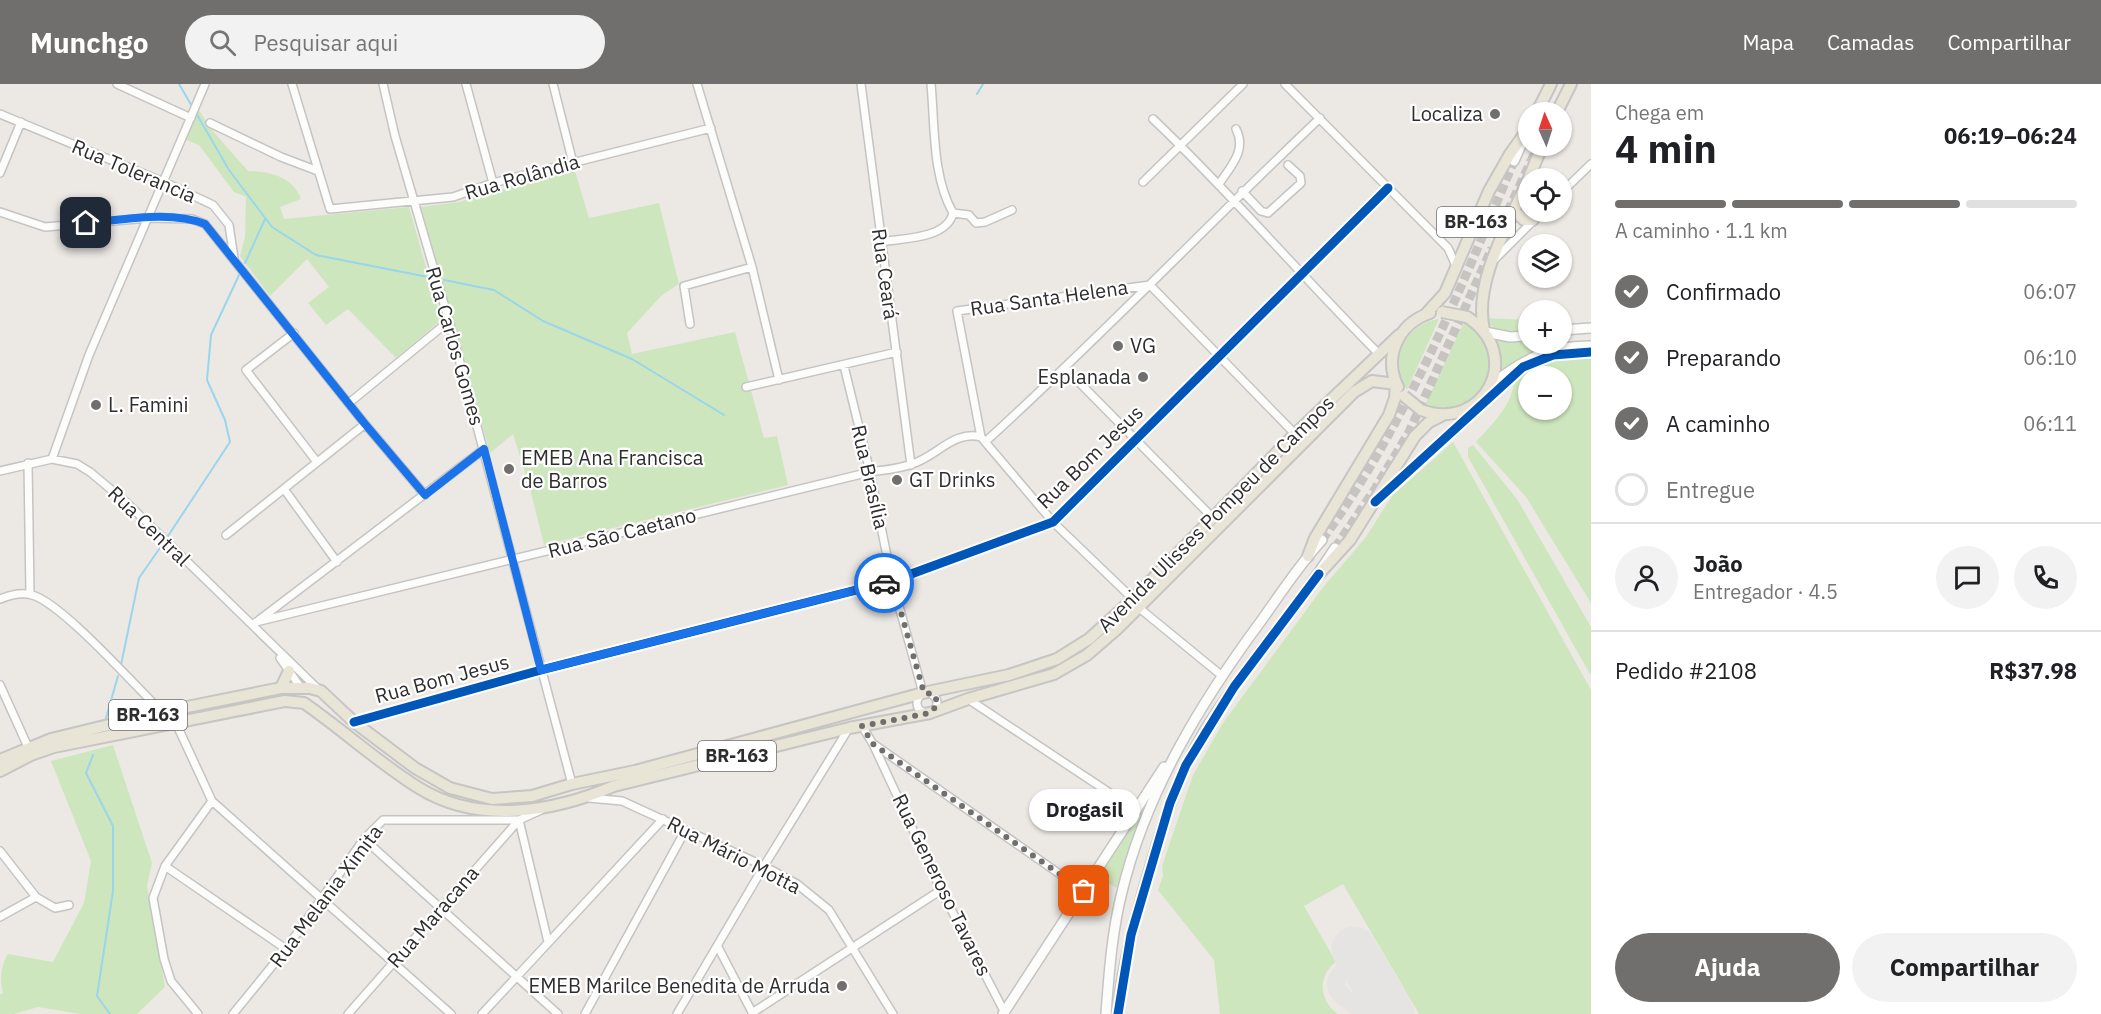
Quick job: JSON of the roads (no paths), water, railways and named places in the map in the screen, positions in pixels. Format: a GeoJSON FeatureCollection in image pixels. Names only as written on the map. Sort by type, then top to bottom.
{"type":"FeatureCollection","features":[{"type":"Feature","properties":{"kind":"main road"},"geometry":{"type":"LineString","coordinates":[[1542,102],[1551,84]]}},
{"type":"Feature","properties":{"kind":"main road"},"geometry":{"type":"LineString","coordinates":[[1562,102],[1571,84]]}},
{"type":"Feature","properties":{"kind":"main road","name":"BR-163"},"geometry":{"type":"LineString","coordinates":[[1400,335],[1413,321],[1425,315],[1441,299],[1457,268],[1489,191],[1518,144]]}},
{"type":"Feature","properties":{"kind":"main road"},"geometry":{"type":"LineString","coordinates":[[1514,161],[1518,152]]}},
{"type":"Feature","properties":{"kind":"main road","name":"BR-163"},"geometry":{"type":"LineString","coordinates":[[1491,385],[1496,357],[1485,331],[1481,296],[1518,204]]}},
{"type":"Feature","properties":{"kind":"main road"},"geometry":{"type":"LineString","coordinates":[[1515,211],[1518,214]]}},
{"type":"Feature","properties":{"kind":"main road"},"geometry":{"type":"LineString","coordinates":[[1425,315],[1442,312],[1467,317],[1485,331],[1510,338],[1518,337]]}},
{"type":"Feature","properties":{"kind":"main road"},"geometry":{"type":"LineString","coordinates":[[1572,329],[1591,328]]}},
{"type":"Feature","properties":{"kind":"main road"},"geometry":{"type":"LineString","coordinates":[[1308,556],[1315,538],[1389,415],[1396,393],[1392,359],[1400,335]]}},
{"type":"Feature","properties":{"kind":"main road","name":"Avenida Ulisses Pompeu de Campos"},"geometry":{"type":"LineString","coordinates":[[304,703],[419,789],[448,802],[483,811],[543,808],[587,798],[614,786],[849,729],[930,713],[968,699],[1054,674],[1087,655],[1212,517],[1295,434],[1400,335]]}},
{"type":"Feature","properties":{"kind":"main road"},"geometry":{"type":"LineString","coordinates":[[1396,384],[1404,396],[1421,410],[1443,415],[1458,413],[1472,407],[1491,385],[1512,368],[1539,354],[1562,348],[1591,346]]}},
{"type":"Feature","properties":{"kind":"main road","name":"Avenida Ulisses Pompeu de Campos"},"geometry":{"type":"LineString","coordinates":[[321,691],[354,722],[415,768],[450,788],[492,799],[532,796],[572,784],[635,771],[924,693],[1009,675],[1057,660],[1136,603],[1359,387],[1372,381],[1396,384]]}},
{"type":"Feature","properties":{"kind":"main road"},"geometry":{"type":"LineString","coordinates":[[1319,574],[1350,540],[1419,431],[1443,415]]}},
{"type":"Feature","properties":{"kind":"main road"},"geometry":{"type":"LineString","coordinates":[[1005,1013],[1137,811],[1221,675],[1322,540]]}},
{"type":"Feature","properties":{"kind":"main road"},"geometry":{"type":"LineString","coordinates":[[1118,1014],[1131,935],[1170,803],[1186,765],[1234,687],[1319,574],[1335,548]]}},
{"type":"Feature","properties":{"kind":"main road"},"geometry":{"type":"LineString","coordinates":[[281,688],[289,670]]}},
{"type":"Feature","properties":{"kind":"main road","name":"BR-163"},"geometry":{"type":"LineString","coordinates":[[0,760],[28,747],[162,712],[281,688],[321,691]]}},
{"type":"Feature","properties":{"kind":"main road"},"geometry":{"type":"LineString","coordinates":[[301,688],[301,698],[304,703]]}},
{"type":"Feature","properties":{"kind":"main road","name":"BR-163"},"geometry":{"type":"LineString","coordinates":[[0,771],[31,755],[54,747],[175,721],[285,701],[304,703]]}},
{"type":"Feature","properties":{"kind":"main road"},"geometry":{"type":"LineString","coordinates":[[1106,1014],[1114,932],[1122,891],[1150,810],[1196,717]]}},
{"type":"Feature","properties":{"kind":"main road"},"geometry":{"type":"LineString","coordinates":[[337,726],[346,726],[354,722]]}},
{"type":"Feature","properties":{"kind":"main road"},"geometry":{"type":"LineString","coordinates":[[572,784],[577,797],[587,798]]}},
{"type":"Feature","properties":{"kind":"street"},"geometry":{"type":"LineString","coordinates":[[117,84],[191,116]]}},
{"type":"Feature","properties":{"kind":"street"},"geometry":{"type":"LineString","coordinates":[[52,459],[89,355],[205,84]]}},
{"type":"Feature","properties":{"kind":"street"},"geometry":{"type":"LineString","coordinates":[[292,84],[318,171]]}},
{"type":"Feature","properties":{"kind":"street","name":"Rua Carlos Gomes"},"geometry":{"type":"LineString","coordinates":[[383,84],[484,449],[511,560],[572,784]]}},
{"type":"Feature","properties":{"kind":"street"},"geometry":{"type":"LineString","coordinates":[[466,84],[493,183]]}},
{"type":"Feature","properties":{"kind":"street"},"geometry":{"type":"LineString","coordinates":[[553,84],[573,163]]}},
{"type":"Feature","properties":{"kind":"street"},"geometry":{"type":"LineString","coordinates":[[697,84],[752,267],[779,380]]}},
{"type":"Feature","properties":{"kind":"street","name":"Rua Ceará"},"geometry":{"type":"LineString","coordinates":[[861,84],[911,465]]}},
{"type":"Feature","properties":{"kind":"street"},"geometry":{"type":"LineString","coordinates":[[881,242],[941,231],[951,223],[953,213],[942,186],[931,84]]}},
{"type":"Feature","properties":{"kind":"street"},"geometry":{"type":"LineString","coordinates":[[1143,182],[1242,84]]}},
{"type":"Feature","properties":{"kind":"street"},"geometry":{"type":"LineString","coordinates":[[1285,84],[1448,248],[1457,268]]}},
{"type":"Feature","properties":{"kind":"street","name":"Rua Tolerancia"},"geometry":{"type":"LineString","coordinates":[[0,114],[164,182],[213,205],[229,225],[234,258]]}},
{"type":"Feature","properties":{"kind":"street"},"geometry":{"type":"LineString","coordinates":[[1221,675],[1136,603],[1053,522],[983,439],[1066,369],[1242,191],[1320,118]]}},
{"type":"Feature","properties":{"kind":"street"},"geometry":{"type":"LineString","coordinates":[[1153,119],[1234,199],[1301,275],[1378,354]]}},
{"type":"Feature","properties":{"kind":"street"},"geometry":{"type":"LineString","coordinates":[[0,173],[21,122]]}},
{"type":"Feature","properties":{"kind":"street"},"geometry":{"type":"LineString","coordinates":[[210,123],[281,157],[318,171]]}},
{"type":"Feature","properties":{"kind":"street","name":"Rua Rolândia"},"geometry":{"type":"LineString","coordinates":[[318,171],[330,209],[414,202],[453,197],[493,183],[711,128]]}},
{"type":"Feature","properties":{"kind":"street"},"geometry":{"type":"LineString","coordinates":[[1219,184],[1240,149],[1241,139],[1236,129]]}},
{"type":"Feature","properties":{"kind":"street"},"geometry":{"type":"LineString","coordinates":[[1572,182],[1591,164]]}},
{"type":"Feature","properties":{"kind":"street"},"geometry":{"type":"LineString","coordinates":[[1242,191],[1262,211],[1268,213],[1301,183],[1300,176],[1288,165]]}},
{"type":"Feature","properties":{"kind":"street","name":"Rua Bom Jesus"},"geometry":{"type":"LineString","coordinates":[[354,722],[541,670],[892,581],[1053,522],[1388,189]]}},
{"type":"Feature","properties":{"kind":"street"},"geometry":{"type":"LineString","coordinates":[[953,213],[969,215],[976,223],[985,222],[1012,210]]}},
{"type":"Feature","properties":{"kind":"street"},"geometry":{"type":"LineString","coordinates":[[0,212],[45,226],[148,218],[192,219],[205,224],[365,424],[425,495]]}},
{"type":"Feature","properties":{"kind":"street"},"geometry":{"type":"LineString","coordinates":[[1494,260],[1531,222]]}},
{"type":"Feature","properties":{"kind":"street"},"geometry":{"type":"LineString","coordinates":[[690,324],[684,286],[752,267]]}},
{"type":"Feature","properties":{"kind":"street","name":"Rua Santa Helena"},"geometry":{"type":"LineString","coordinates":[[983,439],[957,311],[1150,285],[1295,434]]}},
{"type":"Feature","properties":{"kind":"street"},"geometry":{"type":"LineString","coordinates":[[349,403],[449,321]]}},
{"type":"Feature","properties":{"kind":"street"},"geometry":{"type":"LineString","coordinates":[[294,333],[246,370],[317,462]]}},
{"type":"Feature","properties":{"kind":"street"},"geometry":{"type":"LineString","coordinates":[[746,387],[897,352]]}},
{"type":"Feature","properties":{"kind":"street","name":"Rua Brasília"},"geometry":{"type":"LineString","coordinates":[[844,366],[870,472],[892,581],[924,693]]}},
{"type":"Feature","properties":{"kind":"street"},"geometry":{"type":"LineString","coordinates":[[1066,369],[1212,517]]}},
{"type":"Feature","properties":{"kind":"street"},"geometry":{"type":"LineString","coordinates":[[226,535],[365,424]]}},
{"type":"Feature","properties":{"kind":"street","name":"Rua São Caetano"},"geometry":{"type":"LineString","coordinates":[[254,624],[870,472],[911,465],[931,456],[962,435],[983,439]]}},
{"type":"Feature","properties":{"kind":"street"},"geometry":{"type":"LineString","coordinates":[[254,624],[484,449]]}},
{"type":"Feature","properties":{"kind":"street","name":"Rua Central"},"geometry":{"type":"LineString","coordinates":[[0,471],[52,459],[77,464],[101,480],[254,624],[274,648],[301,688]]}},
{"type":"Feature","properties":{"kind":"street"},"geometry":{"type":"LineString","coordinates":[[28,463],[30,594]]}},
{"type":"Feature","properties":{"kind":"street"},"geometry":{"type":"LineString","coordinates":[[284,489],[337,562]]}},
{"type":"Feature","properties":{"kind":"street"},"geometry":{"type":"LineString","coordinates":[[0,598],[15,594],[30,594],[58,610],[162,712]]}},
{"type":"Feature","properties":{"kind":"street","name":"Rua Central"},"geometry":{"type":"LineString","coordinates":[[274,648],[321,691]]}},
{"type":"Feature","properties":{"kind":"street"},"geometry":{"type":"LineString","coordinates":[[0,685],[28,747]]}},
{"type":"Feature","properties":{"kind":"street"},"geometry":{"type":"LineString","coordinates":[[924,693],[934,694],[937,699],[936,708],[930,713],[923,712],[917,706],[919,697],[924,693]]}},
{"type":"Feature","properties":{"kind":"street"},"geometry":{"type":"LineString","coordinates":[[968,699],[1137,811]]}},
{"type":"Feature","properties":{"kind":"street"},"geometry":{"type":"LineString","coordinates":[[175,721],[212,801],[324,898],[451,1014]]}},
{"type":"Feature","properties":{"kind":"street","name":"Rua Generoso Tavares"},"geometry":{"type":"LineString","coordinates":[[862,726],[873,744],[941,890],[1005,1013]]}},
{"type":"Feature","properties":{"kind":"street"},"geometry":{"type":"LineString","coordinates":[[677,1014],[764,866],[849,729]]}},
{"type":"Feature","properties":{"kind":"street"},"geometry":{"type":"LineString","coordinates":[[873,744],[1084,891]]}},
{"type":"Feature","properties":{"kind":"street"},"geometry":{"type":"LineString","coordinates":[[614,786],[615,794],[622,801]]}},
{"type":"Feature","properties":{"kind":"street","name":"Rua Mário Motta"},"geometry":{"type":"LineString","coordinates":[[587,798],[622,801],[764,866],[796,884],[829,910],[893,1014]]}},
{"type":"Feature","properties":{"kind":"street"},"geometry":{"type":"LineString","coordinates":[[198,1014],[171,981],[164,959],[153,898],[165,866],[212,801]]}},
{"type":"Feature","properties":{"kind":"street","name":"Rua Melania Ximita"},"geometry":{"type":"LineString","coordinates":[[233,1014],[286,949],[364,839],[383,820],[519,820],[543,808]]}},
{"type":"Feature","properties":{"kind":"street"},"geometry":{"type":"LineString","coordinates":[[482,1014],[663,819]]}},
{"type":"Feature","properties":{"kind":"street"},"geometry":{"type":"LineString","coordinates":[[519,820],[548,942]]}},
{"type":"Feature","properties":{"kind":"street","name":"Rua Maracana"},"geometry":{"type":"LineString","coordinates":[[348,1014],[519,820]]}},
{"type":"Feature","properties":{"kind":"street"},"geometry":{"type":"LineString","coordinates":[[585,1014],[685,831]]}},
{"type":"Feature","properties":{"kind":"street"},"geometry":{"type":"LineString","coordinates":[[364,839],[515,978],[558,1014]]}},
{"type":"Feature","properties":{"kind":"street"},"geometry":{"type":"LineString","coordinates":[[0,851],[36,897],[55,908],[69,905]]}},
{"type":"Feature","properties":{"kind":"street"},"geometry":{"type":"LineString","coordinates":[[165,866],[286,949]]}},
{"type":"Feature","properties":{"kind":"street"},"geometry":{"type":"LineString","coordinates":[[718,947],[753,1013],[941,890]]}},
{"type":"Feature","properties":{"kind":"street"},"geometry":{"type":"LineString","coordinates":[[0,917],[36,897]]}},
{"type":"Feature","properties":{"kind":"waterway"},"geometry":{"type":"LineString","coordinates":[[179,84],[193,108]]}},
{"type":"Feature","properties":{"kind":"waterway"},"geometry":{"type":"LineString","coordinates":[[977,94],[983,84]]}},
{"type":"Feature","properties":{"kind":"waterway"},"geometry":{"type":"LineString","coordinates":[[196,113],[229,170],[272,227],[316,255],[433,278]]}},
{"type":"Feature","properties":{"kind":"waterway"},"geometry":{"type":"LineString","coordinates":[[245,263],[265,219]]}},
{"type":"Feature","properties":{"kind":"waterway"},"geometry":{"type":"LineString","coordinates":[[168,536],[230,442],[225,420],[207,380],[211,335],[240,273]]}},
{"type":"Feature","properties":{"kind":"waterway"},"geometry":{"type":"LineString","coordinates":[[444,280],[494,290],[543,321],[632,359],[724,415]]}},
{"type":"Feature","properties":{"kind":"waterway"},"geometry":{"type":"LineString","coordinates":[[121,665],[139,578],[162,545]]}},
{"type":"Feature","properties":{"kind":"waterway"},"geometry":{"type":"LineString","coordinates":[[106,718],[118,676]]}},
{"type":"Feature","properties":{"kind":"waterway"},"geometry":{"type":"LineString","coordinates":[[93,755],[86,773],[113,826],[113,891],[97,996],[110,1014]]}},
{"type":"Feature","properties":{"kind":"tunnel"},"geometry":{"type":"LineString","coordinates":[[1502,224],[1533,156]]}},
{"type":"Feature","properties":{"kind":"tunnel"},"geometry":{"type":"LineString","coordinates":[[1322,540],[1352,496],[1405,404],[1473,260],[1514,161]]}},
{"type":"Feature","properties":{"kind":"tunnel"},"geometry":{"type":"LineString","coordinates":[[1335,548],[1375,489],[1409,432],[1492,248]]}},
{"type":"Feature","properties":{"kind":"place","name":"Localiza"},"geometry":{"type":"Point","coordinates":[1495,114]}},
{"type":"Feature","properties":{"kind":"place","name":"VG"},"geometry":{"type":"Point","coordinates":[1118,346]}},
{"type":"Feature","properties":{"kind":"place","name":"Esplanada"},"geometry":{"type":"Point","coordinates":[1143,377]}},
{"type":"Feature","properties":{"kind":"place","name":"L. Famini"},"geometry":{"type":"Point","coordinates":[96,405]}},
{"type":"Feature","properties":{"kind":"place","name":"EMEB Ana Francisca de Barros"},"geometry":{"type":"Point","coordinates":[509,469]}},
{"type":"Feature","properties":{"kind":"place","name":"GT Drinks"},"geometry":{"type":"Point","coordinates":[897,480]}},
{"type":"Feature","properties":{"kind":"place","name":"Drogasil"},"geometry":{"type":"Point","coordinates":[1084,891]}},
{"type":"Feature","properties":{"kind":"place","name":"EMEB Marilce Benedita de Arruda"},"geometry":{"type":"Point","coordinates":[842,986]}}]}
